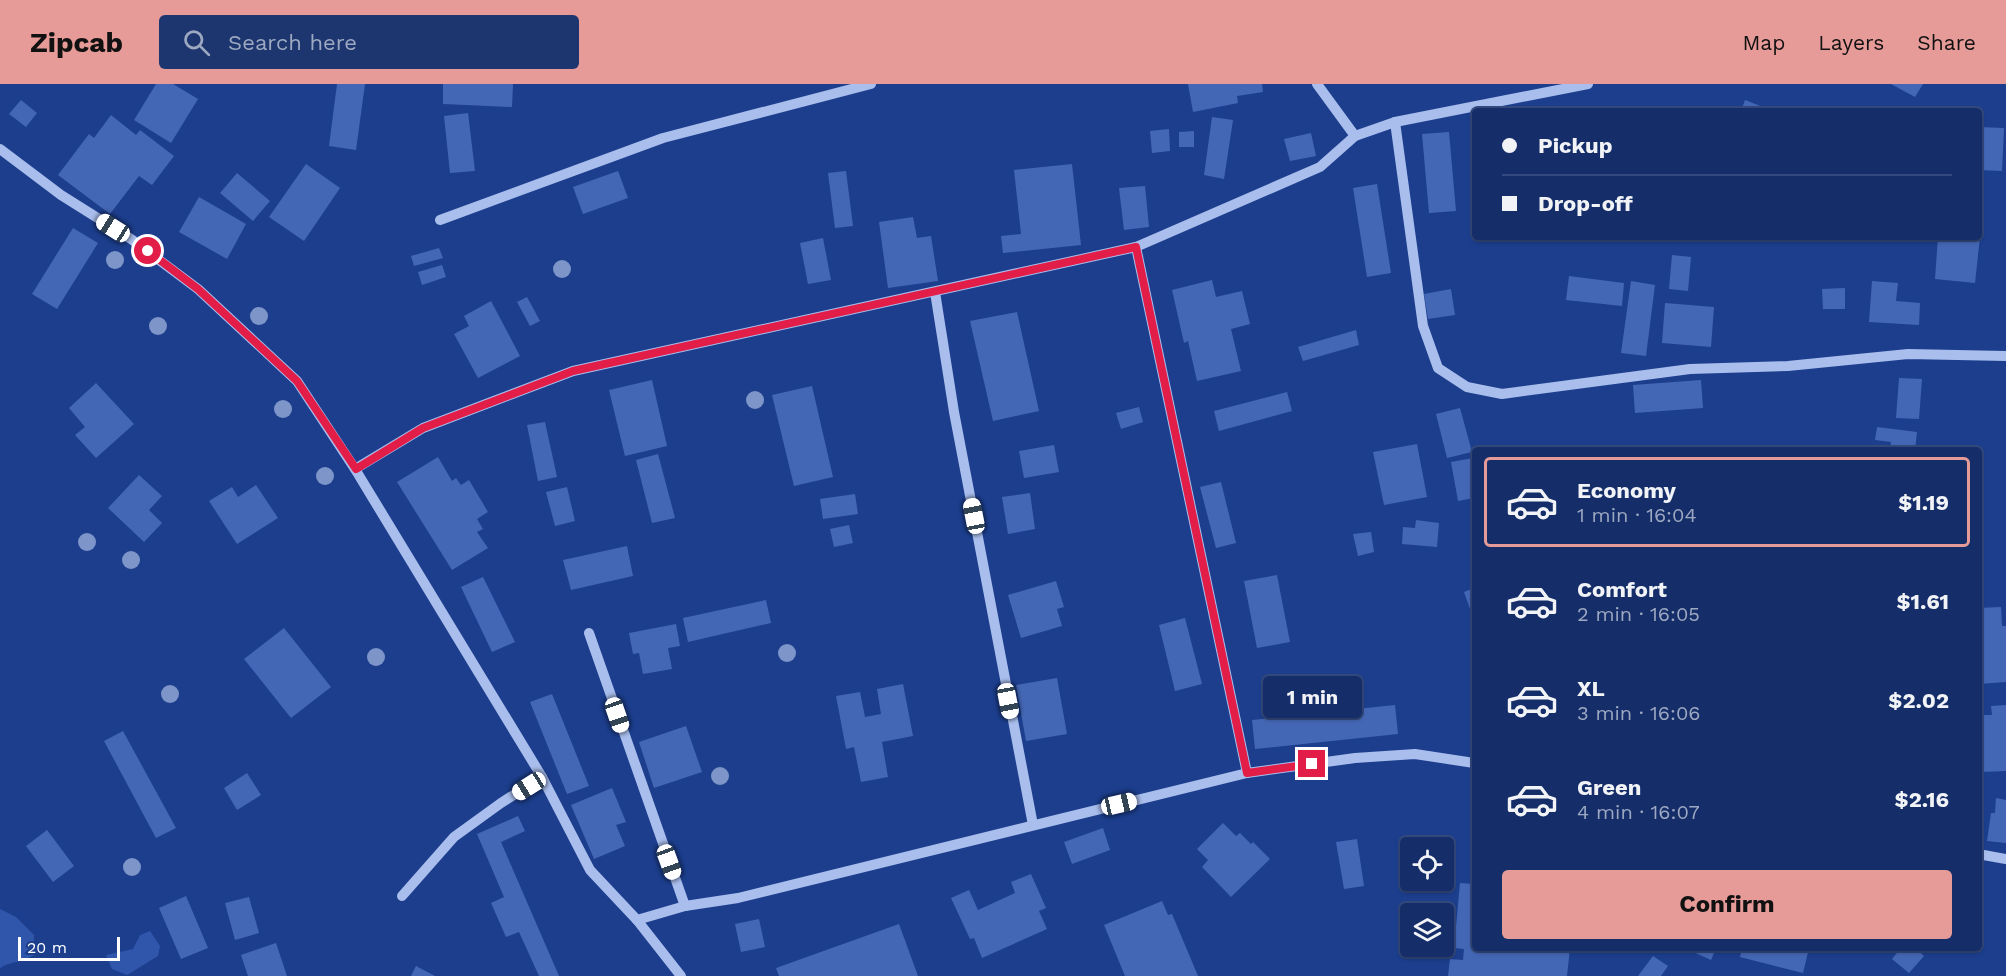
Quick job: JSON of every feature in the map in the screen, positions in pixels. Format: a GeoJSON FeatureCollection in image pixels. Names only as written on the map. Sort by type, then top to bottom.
{"type":"FeatureCollection","features":[{"type":"Feature","properties":{"kind":"street"},"geometry":{"type":"LineString","coordinates":[[440,220],[663,138],[871,84]]}},
{"type":"Feature","properties":{"kind":"street"},"geometry":{"type":"LineString","coordinates":[[1317,84],[1355,135]]}},
{"type":"Feature","properties":{"kind":"street"},"geometry":{"type":"LineString","coordinates":[[356,469],[423,428],[573,371],[1136,247],[1320,167],[1355,135],[1395,122],[1588,84]]}},
{"type":"Feature","properties":{"kind":"street"},"geometry":{"type":"LineString","coordinates":[[1395,122],[1423,326],[1438,368],[1467,387],[1502,394],[1690,369],[1788,366],[1908,354],[2006,356]]}},
{"type":"Feature","properties":{"kind":"street"},"geometry":{"type":"LineString","coordinates":[[0,149],[61,195],[131,238],[198,289],[297,381],[356,469],[543,777],[590,870],[637,920],[681,976]]}},
{"type":"Feature","properties":{"kind":"street"},"geometry":{"type":"LineString","coordinates":[[1136,247],[1247,773]]}},
{"type":"Feature","properties":{"kind":"street"},"geometry":{"type":"LineString","coordinates":[[935,292],[954,412],[1033,825]]}},
{"type":"Feature","properties":{"kind":"street"},"geometry":{"type":"LineString","coordinates":[[589,633],[685,906]]}},
{"type":"Feature","properties":{"kind":"street"},"geometry":{"type":"LineString","coordinates":[[637,920],[685,906],[738,898],[1247,773],[1355,758],[1415,754],[1472,763]]}},
{"type":"Feature","properties":{"kind":"street"},"geometry":{"type":"LineString","coordinates":[[402,896],[454,837],[501,803],[543,777]]}},
{"type":"Feature","properties":{"kind":"street"},"geometry":{"type":"LineString","coordinates":[[1982,855],[2006,859]]}},
{"type":"Feature","properties":{"kind":"shaded area"},"geometry":{"type":"Polygon","coordinates":[[[0,909],[16,917],[34,935],[34,955],[0,968],[0,909]]]}},
{"type":"Feature","properties":{"kind":"shaded area"},"geometry":{"type":"Polygon","coordinates":[[[150,931],[160,946],[158,956],[127,975],[112,969],[106,955],[133,949],[140,935],[150,931]]]}},
{"type":"Feature","properties":{"kind":"building"},"geometry":{"type":"Polygon","coordinates":[[[156,84],[173,84],[198,99],[171,143],[134,120],[156,84]]]}},
{"type":"Feature","properties":{"kind":"building"},"geometry":{"type":"Polygon","coordinates":[[[337,84],[365,84],[356,150],[329,146],[337,84]]]}},
{"type":"Feature","properties":{"kind":"building"},"geometry":{"type":"Polygon","coordinates":[[[443,84],[513,84],[512,107],[443,104],[443,84]]]}},
{"type":"Feature","properties":{"kind":"building"},"geometry":{"type":"Polygon","coordinates":[[[1188,84],[1262,84],[1263,92],[1237,96],[1238,103],[1193,112],[1188,84]]]}},
{"type":"Feature","properties":{"kind":"building"},"geometry":{"type":"Polygon","coordinates":[[[1891,84],[1923,84],[1915,97],[1891,84]]]}},
{"type":"Feature","properties":{"kind":"building"},"geometry":{"type":"Polygon","coordinates":[[[21,100],[37,113],[26,127],[9,114],[21,100]]]}},
{"type":"Feature","properties":{"kind":"building"},"geometry":{"type":"Polygon","coordinates":[[[1745,100],[1763,107],[1763,108],[1742,108],[1745,100]]]}},
{"type":"Feature","properties":{"kind":"building"},"geometry":{"type":"Polygon","coordinates":[[[468,113],[475,171],[450,173],[444,116],[468,113]]]}},
{"type":"Feature","properties":{"kind":"building"},"geometry":{"type":"Polygon","coordinates":[[[111,115],[136,135],[140,130],[174,156],[152,185],[139,176],[110,214],[58,175],[89,134],[94,138],[111,115]]]}},
{"type":"Feature","properties":{"kind":"building"},"geometry":{"type":"Polygon","coordinates":[[[1212,117],[1233,120],[1224,179],[1204,175],[1212,117]]]}},
{"type":"Feature","properties":{"kind":"building"},"geometry":{"type":"Polygon","coordinates":[[[1982,127],[2004,128],[2002,171],[1982,170],[1982,127]]]}},
{"type":"Feature","properties":{"kind":"building"},"geometry":{"type":"Polygon","coordinates":[[[1169,129],[1170,151],[1152,153],[1150,131],[1169,129]]]}},
{"type":"Feature","properties":{"kind":"building"},"geometry":{"type":"Polygon","coordinates":[[[1194,131],[1194,147],[1179,147],[1179,132],[1194,131]]]}},
{"type":"Feature","properties":{"kind":"building"},"geometry":{"type":"Polygon","coordinates":[[[1449,132],[1456,211],[1429,213],[1422,134],[1449,132]]]}},
{"type":"Feature","properties":{"kind":"building"},"geometry":{"type":"Polygon","coordinates":[[[1311,133],[1316,156],[1290,161],[1284,139],[1311,133]]]}},
{"type":"Feature","properties":{"kind":"building"},"geometry":{"type":"Polygon","coordinates":[[[306,164],[340,188],[304,241],[269,217],[306,164]]]}},
{"type":"Feature","properties":{"kind":"building"},"geometry":{"type":"Polygon","coordinates":[[[1072,164],[1081,245],[1003,253],[1001,236],[1021,234],[1014,170],[1072,164]]]}},
{"type":"Feature","properties":{"kind":"building"},"geometry":{"type":"Polygon","coordinates":[[[618,171],[628,198],[583,214],[573,187],[618,171]]]}},
{"type":"Feature","properties":{"kind":"building"},"geometry":{"type":"Polygon","coordinates":[[[846,171],[853,226],[835,228],[828,173],[846,171]]]}},
{"type":"Feature","properties":{"kind":"building"},"geometry":{"type":"Polygon","coordinates":[[[237,173],[270,201],[253,221],[220,193],[237,173]]]}},
{"type":"Feature","properties":{"kind":"building"},"geometry":{"type":"Polygon","coordinates":[[[1377,184],[1391,273],[1367,277],[1353,188],[1377,184]]]}},
{"type":"Feature","properties":{"kind":"building"},"geometry":{"type":"Polygon","coordinates":[[[1145,186],[1149,227],[1124,230],[1119,188],[1145,186]]]}},
{"type":"Feature","properties":{"kind":"building"},"geometry":{"type":"Polygon","coordinates":[[[199,197],[246,224],[227,259],[179,232],[199,197]]]}},
{"type":"Feature","properties":{"kind":"building"},"geometry":{"type":"Polygon","coordinates":[[[913,217],[917,238],[931,236],[938,281],[888,288],[879,222],[913,217]]]}},
{"type":"Feature","properties":{"kind":"building"},"geometry":{"type":"Polygon","coordinates":[[[73,228],[98,243],[57,309],[32,294],[73,228]]]}},
{"type":"Feature","properties":{"kind":"building"},"geometry":{"type":"Polygon","coordinates":[[[823,238],[831,280],[808,284],[800,243],[823,238]]]}},
{"type":"Feature","properties":{"kind":"building"},"geometry":{"type":"Polygon","coordinates":[[[1938,240],[1980,240],[1975,283],[1935,279],[1938,240]]]}},
{"type":"Feature","properties":{"kind":"building"},"geometry":{"type":"Polygon","coordinates":[[[439,248],[443,258],[414,266],[411,256],[439,248]]]}},
{"type":"Feature","properties":{"kind":"building"},"geometry":{"type":"Polygon","coordinates":[[[1672,255],[1691,257],[1688,291],[1669,289],[1672,255]]]}},
{"type":"Feature","properties":{"kind":"building"},"geometry":{"type":"Polygon","coordinates":[[[442,265],[446,277],[422,285],[418,272],[442,265]]]}},
{"type":"Feature","properties":{"kind":"building"},"geometry":{"type":"Polygon","coordinates":[[[1569,276],[1624,283],[1622,306],[1566,300],[1569,276]]]}},
{"type":"Feature","properties":{"kind":"building"},"geometry":{"type":"Polygon","coordinates":[[[1212,280],[1216,297],[1242,291],[1250,324],[1231,329],[1241,371],[1197,381],[1188,341],[1184,343],[1172,290],[1212,280]]]}},
{"type":"Feature","properties":{"kind":"building"},"geometry":{"type":"Polygon","coordinates":[[[1631,281],[1655,285],[1646,356],[1621,353],[1631,281]]]}},
{"type":"Feature","properties":{"kind":"building"},"geometry":{"type":"Polygon","coordinates":[[[1872,281],[1898,283],[1896,301],[1920,303],[1919,325],[1869,322],[1872,281]]]}},
{"type":"Feature","properties":{"kind":"building"},"geometry":{"type":"Polygon","coordinates":[[[1845,288],[1845,309],[1823,309],[1822,289],[1845,288]]]}},
{"type":"Feature","properties":{"kind":"building"},"geometry":{"type":"Polygon","coordinates":[[[1451,289],[1455,315],[1428,319],[1424,294],[1451,289]]]}},
{"type":"Feature","properties":{"kind":"building"},"geometry":{"type":"Polygon","coordinates":[[[527,297],[540,321],[530,326],[517,302],[527,297]]]}},
{"type":"Feature","properties":{"kind":"building"},"geometry":{"type":"Polygon","coordinates":[[[491,301],[520,356],[478,378],[454,334],[469,326],[464,316],[491,301]]]}},
{"type":"Feature","properties":{"kind":"building"},"geometry":{"type":"Polygon","coordinates":[[[1665,303],[1714,307],[1711,347],[1662,343],[1665,303]]]}},
{"type":"Feature","properties":{"kind":"building"},"geometry":{"type":"Polygon","coordinates":[[[1017,312],[1039,411],[993,421],[970,321],[1017,312]]]}},
{"type":"Feature","properties":{"kind":"building"},"geometry":{"type":"Polygon","coordinates":[[[1356,330],[1359,345],[1303,361],[1298,347],[1356,330]]]}},
{"type":"Feature","properties":{"kind":"building"},"geometry":{"type":"Polygon","coordinates":[[[1899,378],[1922,379],[1919,419],[1896,418],[1899,378]]]}},
{"type":"Feature","properties":{"kind":"building"},"geometry":{"type":"Polygon","coordinates":[[[652,380],[667,446],[625,456],[609,390],[652,380]]]}},
{"type":"Feature","properties":{"kind":"building"},"geometry":{"type":"Polygon","coordinates":[[[1701,380],[1703,408],[1635,413],[1633,385],[1701,380]]]}},
{"type":"Feature","properties":{"kind":"building"},"geometry":{"type":"Polygon","coordinates":[[[96,383],[134,424],[96,458],[75,435],[85,427],[69,408],[96,383]]]}},
{"type":"Feature","properties":{"kind":"building"},"geometry":{"type":"Polygon","coordinates":[[[812,386],[833,477],[794,486],[772,395],[812,386]]]}},
{"type":"Feature","properties":{"kind":"building"},"geometry":{"type":"Polygon","coordinates":[[[1287,392],[1292,411],[1219,431],[1214,411],[1287,392]]]}},
{"type":"Feature","properties":{"kind":"building"},"geometry":{"type":"Polygon","coordinates":[[[1139,407],[1143,422],[1121,429],[1116,413],[1139,407]]]}},
{"type":"Feature","properties":{"kind":"building"},"geometry":{"type":"Polygon","coordinates":[[[1460,408],[1472,452],[1447,458],[1436,414],[1460,408]]]}},
{"type":"Feature","properties":{"kind":"building"},"geometry":{"type":"Polygon","coordinates":[[[545,422],[557,477],[538,481],[527,425],[545,422]]]}},
{"type":"Feature","properties":{"kind":"building"},"geometry":{"type":"Polygon","coordinates":[[[1877,427],[1917,432],[1915,447],[1890,447],[1891,442],[1875,440],[1877,427]]]}},
{"type":"Feature","properties":{"kind":"building"},"geometry":{"type":"Polygon","coordinates":[[[1417,444],[1427,497],[1384,505],[1373,452],[1417,444]]]}},
{"type":"Feature","properties":{"kind":"building"},"geometry":{"type":"Polygon","coordinates":[[[1054,445],[1059,472],[1024,478],[1019,451],[1054,445]]]}},
{"type":"Feature","properties":{"kind":"building"},"geometry":{"type":"Polygon","coordinates":[[[658,454],[675,518],[652,523],[636,460],[658,454]]]}},
{"type":"Feature","properties":{"kind":"building"},"geometry":{"type":"Polygon","coordinates":[[[438,457],[452,481],[456,478],[461,485],[469,480],[488,512],[477,519],[483,529],[477,532],[488,548],[452,570],[397,482],[438,457]]]}},
{"type":"Feature","properties":{"kind":"building"},"geometry":{"type":"Polygon","coordinates":[[[1472,458],[1472,498],[1458,501],[1451,462],[1472,458]]]}},
{"type":"Feature","properties":{"kind":"building"},"geometry":{"type":"Polygon","coordinates":[[[139,475],[162,496],[149,510],[162,523],[144,542],[108,508],[139,475]]]}},
{"type":"Feature","properties":{"kind":"building"},"geometry":{"type":"Polygon","coordinates":[[[1221,482],[1236,543],[1216,548],[1200,487],[1221,482]]]}},
{"type":"Feature","properties":{"kind":"building"},"geometry":{"type":"Polygon","coordinates":[[[256,485],[278,518],[237,544],[209,501],[232,487],[238,497],[256,485]]]}},
{"type":"Feature","properties":{"kind":"building"},"geometry":{"type":"Polygon","coordinates":[[[567,487],[575,521],[555,526],[546,492],[567,487]]]}},
{"type":"Feature","properties":{"kind":"building"},"geometry":{"type":"Polygon","coordinates":[[[1030,493],[1035,529],[1008,534],[1002,497],[1030,493]]]}},
{"type":"Feature","properties":{"kind":"building"},"geometry":{"type":"Polygon","coordinates":[[[855,494],[858,514],[823,519],[820,499],[855,494]]]}},
{"type":"Feature","properties":{"kind":"building"},"geometry":{"type":"Polygon","coordinates":[[[1416,520],[1439,523],[1437,547],[1402,544],[1403,527],[1415,528],[1416,520]]]}},
{"type":"Feature","properties":{"kind":"building"},"geometry":{"type":"Polygon","coordinates":[[[849,525],[853,543],[834,547],[830,529],[849,525]]]}},
{"type":"Feature","properties":{"kind":"building"},"geometry":{"type":"Polygon","coordinates":[[[1371,532],[1374,552],[1358,556],[1353,534],[1371,532]]]}},
{"type":"Feature","properties":{"kind":"building"},"geometry":{"type":"Polygon","coordinates":[[[627,546],[633,576],[571,590],[563,560],[627,546]]]}},
{"type":"Feature","properties":{"kind":"building"},"geometry":{"type":"Polygon","coordinates":[[[1277,575],[1290,642],[1257,648],[1244,581],[1277,575]]]}},
{"type":"Feature","properties":{"kind":"building"},"geometry":{"type":"Polygon","coordinates":[[[483,577],[515,642],[492,652],[461,587],[483,577]]]}},
{"type":"Feature","properties":{"kind":"building"},"geometry":{"type":"Polygon","coordinates":[[[1056,581],[1064,607],[1057,609],[1062,626],[1021,638],[1008,595],[1056,581]]]}},
{"type":"Feature","properties":{"kind":"building"},"geometry":{"type":"Polygon","coordinates":[[[1472,589],[1472,614],[1464,592],[1472,589]]]}},
{"type":"Feature","properties":{"kind":"building"},"geometry":{"type":"Polygon","coordinates":[[[766,600],[771,623],[688,642],[683,618],[766,600]]]}},
{"type":"Feature","properties":{"kind":"building"},"geometry":{"type":"Polygon","coordinates":[[[2001,607],[2002,626],[2006,626],[2006,682],[1982,684],[1982,608],[2001,607]]]}},
{"type":"Feature","properties":{"kind":"building"},"geometry":{"type":"Polygon","coordinates":[[[1185,618],[1202,684],[1175,691],[1159,625],[1185,618]]]}},
{"type":"Feature","properties":{"kind":"building"},"geometry":{"type":"Polygon","coordinates":[[[676,624],[680,646],[668,648],[672,669],[643,674],[639,653],[633,654],[629,633],[676,624]]]}},
{"type":"Feature","properties":{"kind":"building"},"geometry":{"type":"Polygon","coordinates":[[[284,628],[331,687],[291,718],[244,659],[284,628]]]}},
{"type":"Feature","properties":{"kind":"building"},"geometry":{"type":"Polygon","coordinates":[[[1057,678],[1067,734],[1026,741],[1016,685],[1057,678]]]}},
{"type":"Feature","properties":{"kind":"building"},"geometry":{"type":"Polygon","coordinates":[[[903,684],[913,736],[882,742],[888,777],[861,782],[854,747],[846,749],[836,696],[860,692],[865,717],[881,714],[877,689],[903,684]]]}},
{"type":"Feature","properties":{"kind":"building"},"geometry":{"type":"Polygon","coordinates":[[[552,694],[589,786],[567,794],[530,702],[552,694]]]}},
{"type":"Feature","properties":{"kind":"building"},"geometry":{"type":"Polygon","coordinates":[[[1982,697],[1983,715],[1992,715],[1991,706],[2006,705],[2006,771],[1982,772],[1982,697]]]}},
{"type":"Feature","properties":{"kind":"building"},"geometry":{"type":"Polygon","coordinates":[[[1395,705],[1398,734],[1255,749],[1252,720],[1395,705]]]}},
{"type":"Feature","properties":{"kind":"building"},"geometry":{"type":"Polygon","coordinates":[[[686,726],[702,772],[654,788],[639,742],[686,726]]]}},
{"type":"Feature","properties":{"kind":"building"},"geometry":{"type":"Polygon","coordinates":[[[123,731],[176,828],[156,838],[104,741],[123,731]]]}},
{"type":"Feature","properties":{"kind":"building"},"geometry":{"type":"Polygon","coordinates":[[[247,773],[261,795],[237,810],[224,788],[247,773]]]}},
{"type":"Feature","properties":{"kind":"building"},"geometry":{"type":"Polygon","coordinates":[[[612,788],[626,822],[616,825],[625,846],[594,859],[571,805],[612,788]]]}},
{"type":"Feature","properties":{"kind":"building"},"geometry":{"type":"Polygon","coordinates":[[[1996,798],[2006,800],[2006,843],[1987,841],[1991,813],[1995,813],[1996,798]]]}},
{"type":"Feature","properties":{"kind":"building"},"geometry":{"type":"Polygon","coordinates":[[[518,816],[525,831],[501,842],[559,976],[539,976],[519,932],[506,937],[491,903],[504,897],[477,834],[518,816]]]}},
{"type":"Feature","properties":{"kind":"building"},"geometry":{"type":"Polygon","coordinates":[[[1223,823],[1236,836],[1240,833],[1251,844],[1253,842],[1270,859],[1231,897],[1202,867],[1208,860],[1197,849],[1223,823]]]}},
{"type":"Feature","properties":{"kind":"building"},"geometry":{"type":"Polygon","coordinates":[[[1103,828],[1110,850],[1072,864],[1064,842],[1103,828]]]}},
{"type":"Feature","properties":{"kind":"building"},"geometry":{"type":"Polygon","coordinates":[[[47,830],[74,866],[53,882],[26,846],[47,830]]]}},
{"type":"Feature","properties":{"kind":"building"},"geometry":{"type":"Polygon","coordinates":[[[1357,839],[1364,886],[1344,889],[1336,842],[1357,839]]]}},
{"type":"Feature","properties":{"kind":"building"},"geometry":{"type":"Polygon","coordinates":[[[1031,874],[1046,908],[1039,911],[1047,929],[982,958],[974,938],[970,939],[951,898],[969,890],[978,910],[1015,893],[1011,882],[1031,874]]]}},
{"type":"Feature","properties":{"kind":"building"},"geometry":{"type":"Polygon","coordinates":[[[1460,883],[1472,884],[1472,951],[1570,951],[1567,976],[1448,976],[1450,959],[1463,960],[1464,949],[1454,948],[1460,883]]]}},
{"type":"Feature","properties":{"kind":"building"},"geometry":{"type":"Polygon","coordinates":[[[186,896],[208,948],[181,959],[159,908],[186,896]]]}},
{"type":"Feature","properties":{"kind":"building"},"geometry":{"type":"Polygon","coordinates":[[[249,897],[259,933],[235,940],[225,903],[249,897]]]}},
{"type":"Feature","properties":{"kind":"building"},"geometry":{"type":"Polygon","coordinates":[[[1162,901],[1168,915],[1172,914],[1198,976],[1125,976],[1104,925],[1162,901]]]}},
{"type":"Feature","properties":{"kind":"building"},"geometry":{"type":"Polygon","coordinates":[[[759,919],[765,947],[741,952],[735,924],[759,919]]]}},
{"type":"Feature","properties":{"kind":"building"},"geometry":{"type":"Polygon","coordinates":[[[899,924],[918,976],[779,976],[776,968],[899,924]]]}},
{"type":"Feature","properties":{"kind":"building"},"geometry":{"type":"Polygon","coordinates":[[[276,943],[287,976],[248,976],[241,955],[276,943]]]}},
{"type":"Feature","properties":{"kind":"building"},"geometry":{"type":"Polygon","coordinates":[[[1691,951],[1715,951],[1711,960],[1691,951]]]}},
{"type":"Feature","properties":{"kind":"building"},"geometry":{"type":"Polygon","coordinates":[[[1741,951],[1808,951],[1803,973],[1740,957],[1741,951]]]}},
{"type":"Feature","properties":{"kind":"building"},"geometry":{"type":"Polygon","coordinates":[[[1899,951],[1918,951],[1924,956],[1909,973],[1892,959],[1899,951]]]}},
{"type":"Feature","properties":{"kind":"building"},"geometry":{"type":"Polygon","coordinates":[[[1653,956],[1668,966],[1661,976],[1638,976],[1653,956]]]}},
{"type":"Feature","properties":{"kind":"building"},"geometry":{"type":"Polygon","coordinates":[[[416,966],[435,976],[411,976],[416,966]]]}},
{"type":"Feature","properties":{"kind":"route"},"geometry":{"type":"LineString","coordinates":[[148,251],[198,289],[297,381],[356,469],[423,428],[573,371],[1136,247],[1247,773],[1312,764]]}}]}
